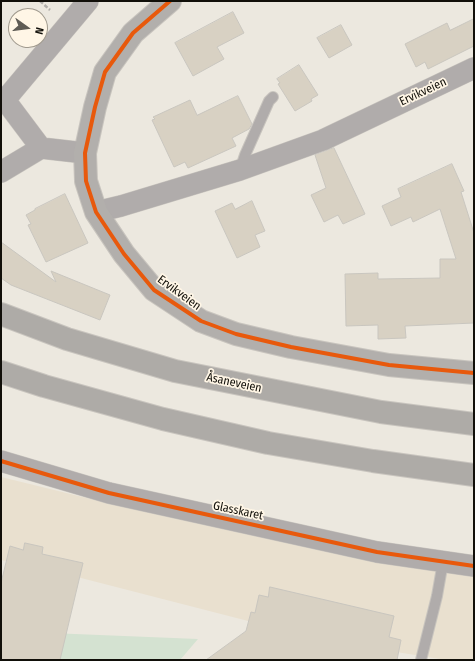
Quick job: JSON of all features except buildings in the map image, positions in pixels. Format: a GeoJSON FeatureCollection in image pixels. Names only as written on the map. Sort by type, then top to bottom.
{"type":"FeatureCollection","features":[{"type":"Feature","properties":{"kind":"highway","name":"Åsaneveien"},"geometry":{"type":"LineString","coordinates":[[1,314],[67,339],[174,371],[381,412],[474,424]]}},
{"type":"Feature","properties":{"kind":"highway"},"geometry":{"type":"LineString","coordinates":[[1,372],[44,386],[163,419],[268,443],[373,462],[474,475]]}},
{"type":"Feature","properties":{"kind":"main road","name":"Ervikveien"},"geometry":{"type":"LineString","coordinates":[[170,1],[133,33],[105,72],[95,107],[85,153],[86,181],[96,212],[124,254],[154,290],[201,321],[236,334],[291,347],[389,365],[474,373]]}},
{"type":"Feature","properties":{"kind":"street"},"geometry":{"type":"LineString","coordinates":[[41,148],[3,99],[88,1]]}},
{"type":"Feature","properties":{"kind":"street","name":"Ervikveien"},"geometry":{"type":"LineString","coordinates":[[96,212],[121,206],[240,170],[323,140],[474,68]]}},
{"type":"Feature","properties":{"kind":"street"},"geometry":{"type":"LineString","coordinates":[[1,172],[41,148],[85,153]]}},
{"type":"Feature","properties":{"kind":"street","name":"Glasskaret"},"geometry":{"type":"LineString","coordinates":[[1,461],[109,493],[377,552],[474,566]]}},
{"type":"Feature","properties":{"kind":"lane"},"geometry":{"type":"LineString","coordinates":[[240,170],[245,155],[269,101],[273,97]]}},
{"type":"Feature","properties":{"kind":"lane"},"geometry":{"type":"LineString","coordinates":[[421,660],[437,596],[443,562]]}},
{"type":"Feature","properties":{"kind":"shaded area"},"geometry":{"type":"Polygon","coordinates":[[[1,477],[95,500],[363,556],[474,574],[474,660],[446,660],[322,640],[50,570],[1,560],[1,477]]]}},
{"type":"Feature","properties":{"kind":"green space"},"geometry":{"type":"Polygon","coordinates":[[[1,631],[198,639],[180,660],[1,660],[1,631]]]}},
{"type":"Feature","properties":{"kind":"cycle path"},"geometry":{"type":"LineString","coordinates":[[170,1],[133,33],[105,72],[95,107],[85,153],[86,181],[96,212],[124,254],[154,290],[201,321],[236,334],[291,347],[389,365],[474,373]]}},
{"type":"Feature","properties":{"kind":"cycle path"},"geometry":{"type":"LineString","coordinates":[[1,461],[109,493],[377,552],[474,566]]}}]}
